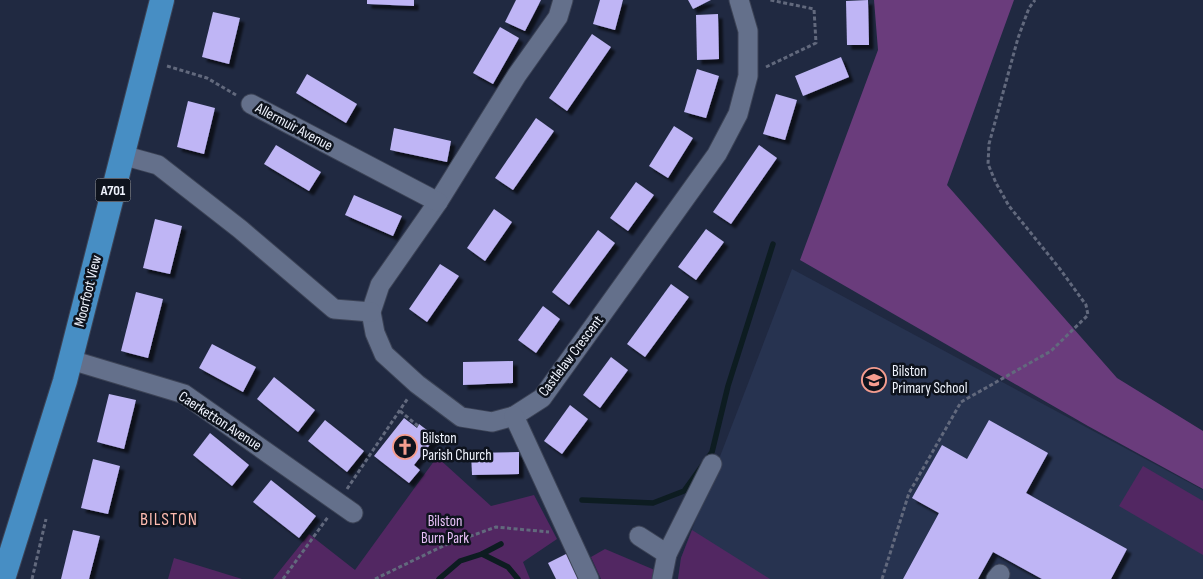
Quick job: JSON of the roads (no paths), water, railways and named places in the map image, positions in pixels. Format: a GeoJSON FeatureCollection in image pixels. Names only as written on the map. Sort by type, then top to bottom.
{"type":"FeatureCollection","features":[{"type":"Feature","properties":{"kind":"main road","name":"Moorfoot View"},"geometry":{"type":"LineString","coordinates":[[3,579],[71,360],[162,0]]}},
{"type":"Feature","properties":{"kind":"street"},"geometry":{"type":"LineString","coordinates":[[122,155],[158,165],[240,229],[334,309],[370,312],[380,285],[438,202],[517,75],[558,17],[564,0]]}},
{"type":"Feature","properties":{"kind":"street","name":"Castlelaw Crescent"},"geometry":{"type":"LineString","coordinates":[[370,312],[375,333],[384,354],[417,384],[461,418],[492,422],[514,416],[542,398],[717,154],[738,114],[748,76],[748,31],[739,0]]}},
{"type":"Feature","properties":{"kind":"street","name":"Allermuir Avenue"},"geometry":{"type":"LineString","coordinates":[[251,104],[438,202]]}},
{"type":"Feature","properties":{"kind":"street","name":"Caerketton Avenue"},"geometry":{"type":"LineString","coordinates":[[71,360],[184,394],[346,508]]}},
{"type":"Feature","properties":{"kind":"street"},"geometry":{"type":"LineString","coordinates":[[514,416],[589,579]]}},
{"type":"Feature","properties":{"kind":"street"},"geometry":{"type":"LineString","coordinates":[[662,579],[667,554],[712,464]]}},
{"type":"Feature","properties":{"kind":"street"},"geometry":{"type":"LineString","coordinates":[[639,536],[667,554]]}},
{"type":"Feature","properties":{"kind":"waterway"},"geometry":{"type":"LineString","coordinates":[[582,500],[653,503],[684,491],[712,452],[728,386],[773,244]]}},
{"type":"Feature","properties":{"kind":"waterway"},"geometry":{"type":"LineString","coordinates":[[439,579],[460,561],[482,554],[501,544]]}},
{"type":"Feature","properties":{"kind":"waterway"},"geometry":{"type":"LineString","coordinates":[[482,554],[508,567],[518,579]]}},
{"type":"Feature","properties":{"kind":"place","name":"Bilston Primary School"},"geometry":{"type":"Point","coordinates":[874,380]}},
{"type":"Feature","properties":{"kind":"place","name":"Bilston Parish Church"},"geometry":{"type":"Point","coordinates":[405,447]}},
{"type":"Feature","properties":{"kind":"district","name":"BILSTON"},"geometry":{"type":"Point","coordinates":[169,519]}},
{"type":"Feature","properties":{"kind":"park label","name":"Bilston Burn Park"},"geometry":{"type":"Point","coordinates":[445,530]}}]}
